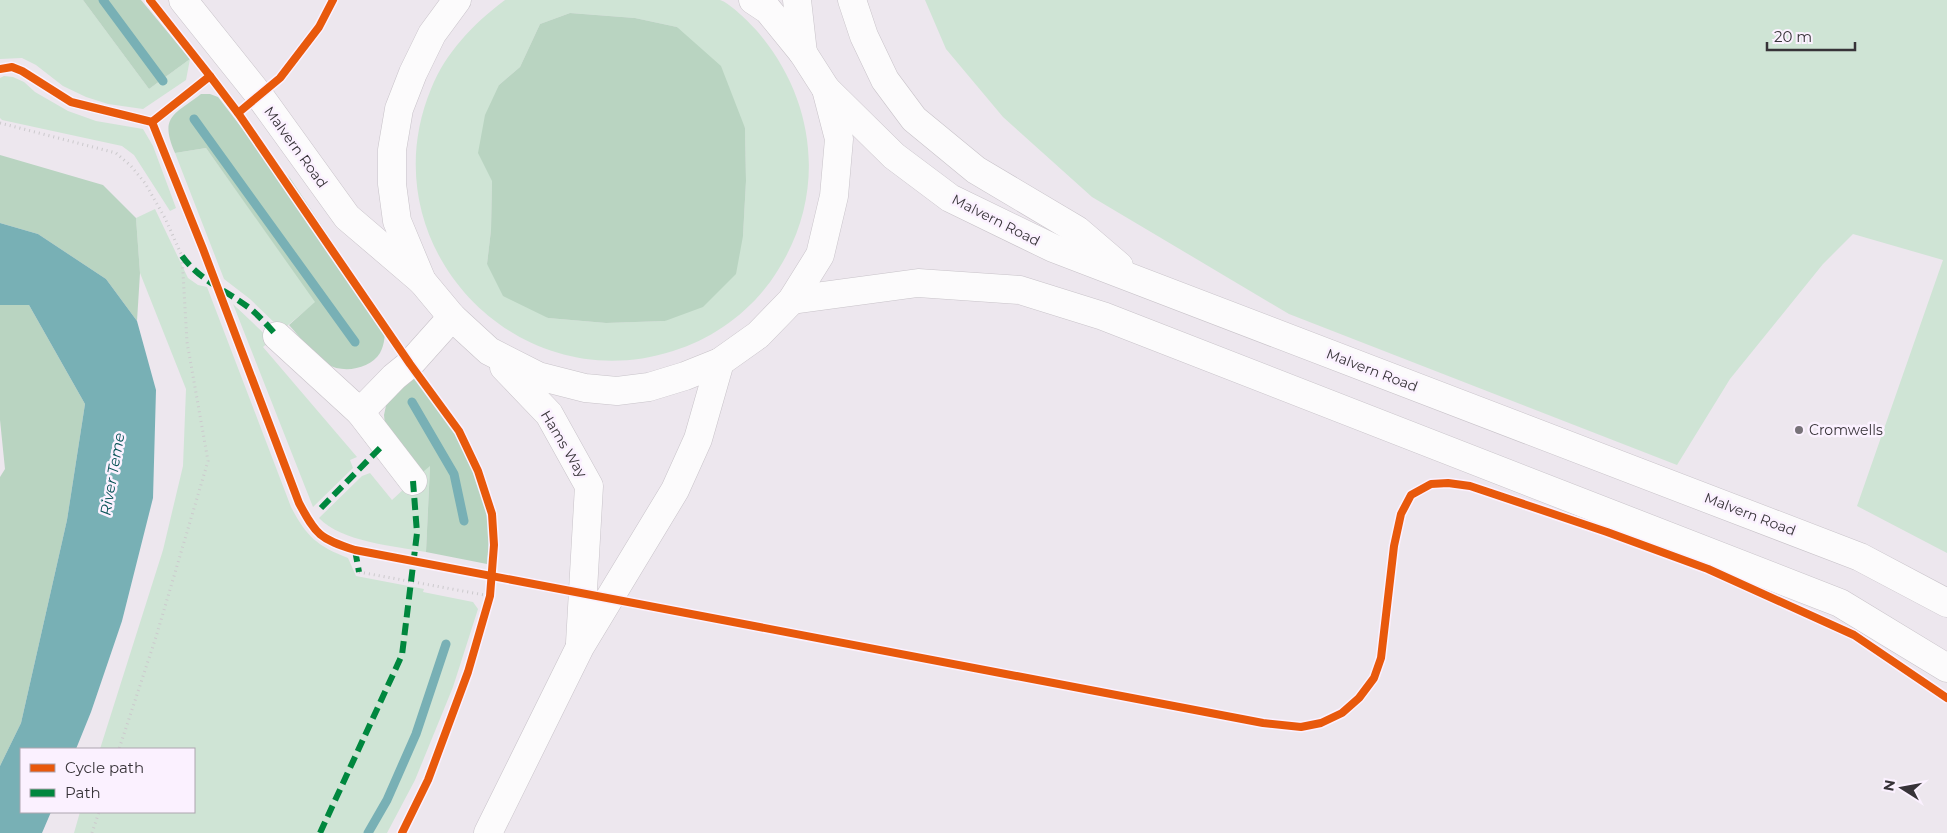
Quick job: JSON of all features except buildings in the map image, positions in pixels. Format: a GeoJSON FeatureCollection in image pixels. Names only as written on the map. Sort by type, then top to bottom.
{"type":"FeatureCollection","features":[{"type":"Feature","properties":{"kind":"main road","name":"Malvern Road"},"geometry":{"type":"LineString","coordinates":[[183,0],[259,95],[347,217],[422,281]]}},
{"type":"Feature","properties":{"kind":"main road"},"geometry":{"type":"LineString","coordinates":[[457,0],[432,34],[413,72],[399,109],[392,150],[392,184],[397,221],[422,281],[452,317],[489,350],[538,376],[585,388],[617,391],[649,387],[686,376],[720,362],[758,335],[792,300],[820,255],[834,196],[839,139],[826,89],[803,52],[768,10],[753,0]]}},
{"type":"Feature","properties":{"kind":"main road"},"geometry":{"type":"LineString","coordinates":[[797,0],[803,52]]}},
{"type":"Feature","properties":{"kind":"main road"},"geometry":{"type":"LineString","coordinates":[[852,0],[864,36],[885,80],[914,119],[976,170],[1077,230],[1135,279]]}},
{"type":"Feature","properties":{"kind":"main road","name":"Malvern Road"},"geometry":{"type":"LineString","coordinates":[[826,89],[894,156],[950,198],[1053,248],[1860,557],[1947,603]]}},
{"type":"Feature","properties":{"kind":"main road"},"geometry":{"type":"LineString","coordinates":[[792,300],[918,283],[1020,290],[1057,301],[1103,316],[1840,602],[1947,668]]}},
{"type":"Feature","properties":{"kind":"main road"},"geometry":{"type":"LineString","coordinates":[[360,412],[394,377],[410,364],[452,317]]}},
{"type":"Feature","properties":{"kind":"main road"},"geometry":{"type":"LineString","coordinates":[[277,336],[360,412],[412,481]]}},
{"type":"Feature","properties":{"kind":"main road","name":"Hams Way"},"geometry":{"type":"LineString","coordinates":[[489,350],[549,414],[589,486],[580,647]]}},
{"type":"Feature","properties":{"kind":"main road","name":"Hams Way"},"geometry":{"type":"LineString","coordinates":[[488,833],[580,647],[675,490],[698,439],[720,362]]}},
{"type":"Feature","properties":{"kind":"path"},"geometry":{"type":"LineString","coordinates":[[0,123],[18,129],[88,144],[116,153],[132,166],[144,183],[165,218],[182,256],[186,342],[208,461],[156,638],[119,748]]}},
{"type":"Feature","properties":{"kind":"path"},"geometry":{"type":"LineString","coordinates":[[359,572],[448,588],[490,591],[487,605]]}},
{"type":"Feature","properties":{"kind":"path"},"geometry":{"type":"LineString","coordinates":[[92,833],[99,813]]}},
{"type":"Feature","properties":{"kind":"green space"},"geometry":{"type":"Polygon","coordinates":[[[0,0],[83,0],[149,89],[190,59],[186,80],[143,109],[108,104],[86,97],[63,86],[36,65],[22,58],[0,59],[0,0]]]}},
{"type":"Feature","properties":{"kind":"green space"},"geometry":{"type":"Polygon","coordinates":[[[83,0],[141,0],[190,59],[149,89],[83,0]]]}},
{"type":"Feature","properties":{"kind":"green space"},"geometry":{"type":"Polygon","coordinates":[[[505,0],[720,0],[745,18],[777,58],[792,86],[802,116],[808,147],[808,178],[804,210],[794,240],[769,284],[746,309],[719,330],[673,351],[615,361],[560,353],[510,331],[469,297],[438,253],[420,202],[417,147],[431,89],[444,63],[471,29],[505,0]],[[570,13],[540,24],[520,67],[499,85],[492,181],[491,230],[487,264],[548,318],[606,323],[665,321],[743,236],[746,181],[745,128],[677,27],[635,18],[570,13]]]}},
{"type":"Feature","properties":{"kind":"green space"},"geometry":{"type":"Polygon","coordinates":[[[925,0],[1947,0],[1947,553],[1857,506],[1943,260],[1853,234],[1823,264],[1730,379],[1677,465],[1289,314],[1092,197],[1003,117],[946,49],[925,0]]]}},
{"type":"Feature","properties":{"kind":"green space"},"geometry":{"type":"Polygon","coordinates":[[[570,13],[635,18],[677,27],[721,66],[745,128],[746,181],[743,236],[736,274],[703,307],[665,321],[606,323],[548,318],[503,296],[487,264],[491,230],[492,181],[478,153],[485,115],[499,85],[520,67],[540,24],[570,13]]]}},
{"type":"Feature","properties":{"kind":"green space"},"geometry":{"type":"Polygon","coordinates":[[[4,76],[13,77],[24,82],[35,92],[68,111],[96,121],[143,129],[153,146],[176,208],[170,211],[134,155],[122,146],[2,120],[0,118],[0,78],[4,76]]]}},
{"type":"Feature","properties":{"kind":"green space"},"geometry":{"type":"Polygon","coordinates":[[[201,94],[210,94],[218,97],[255,145],[290,178],[386,322],[382,350],[370,363],[356,368],[341,369],[327,364],[312,351],[289,325],[315,302],[206,148],[175,153],[170,141],[169,124],[177,112],[201,94]]]}},
{"type":"Feature","properties":{"kind":"green space"},"geometry":{"type":"Polygon","coordinates":[[[206,148],[316,302],[282,330],[250,299],[224,279],[175,153],[206,148]]]}},
{"type":"Feature","properties":{"kind":"green space"},"geometry":{"type":"Polygon","coordinates":[[[0,155],[103,185],[136,218],[140,273],[137,321],[106,279],[38,234],[0,223],[0,155]]]}},
{"type":"Feature","properties":{"kind":"green space"},"geometry":{"type":"Polygon","coordinates":[[[155,209],[188,278],[198,285],[207,287],[291,507],[307,533],[328,549],[348,558],[356,576],[424,589],[423,592],[473,602],[478,609],[453,687],[415,780],[387,833],[74,833],[80,813],[195,813],[195,748],[100,748],[163,550],[183,466],[186,389],[140,273],[136,218],[155,209]]]}},
{"type":"Feature","properties":{"kind":"green space"},"geometry":{"type":"Polygon","coordinates":[[[233,304],[271,340],[263,347],[357,457],[350,460],[353,468],[313,507],[233,304]]]}},
{"type":"Feature","properties":{"kind":"green space"},"geometry":{"type":"Polygon","coordinates":[[[0,305],[29,305],[85,404],[67,520],[21,723],[0,766],[0,477],[5,469],[0,420],[0,305]]]}},
{"type":"Feature","properties":{"kind":"green space"},"geometry":{"type":"Polygon","coordinates":[[[420,373],[455,431],[482,493],[487,514],[489,537],[487,564],[426,552],[430,466],[418,476],[385,425],[384,415],[387,401],[420,373]]]}},
{"type":"Feature","properties":{"kind":"green space"},"geometry":{"type":"Polygon","coordinates":[[[430,465],[426,552],[354,538],[341,533],[319,518],[362,476],[370,473],[392,500],[430,465]]]}},
{"type":"Feature","properties":{"kind":"water","name":"River Teme"},"geometry":{"type":"Polygon","coordinates":[[[0,223],[38,234],[106,279],[137,321],[156,390],[153,498],[122,621],[91,712],[76,748],[20,748],[20,813],[51,813],[42,833],[0,833],[0,766],[21,723],[67,520],[85,404],[29,305],[0,305],[0,223]]]}},
{"type":"Feature","properties":{"kind":"waterway"},"geometry":{"type":"LineString","coordinates":[[103,0],[163,81]]}},
{"type":"Feature","properties":{"kind":"waterway"},"geometry":{"type":"LineString","coordinates":[[194,119],[355,342]]}},
{"type":"Feature","properties":{"kind":"waterway"},"geometry":{"type":"LineString","coordinates":[[412,402],[454,474],[464,521]]}},
{"type":"Feature","properties":{"kind":"waterway"},"geometry":{"type":"LineString","coordinates":[[368,833],[387,800],[416,734],[446,644]]}},
{"type":"Feature","properties":{"kind":"marked path"},"geometry":{"type":"LineString","coordinates":[[182,256],[189,265],[206,279],[252,310],[277,336]]}},
{"type":"Feature","properties":{"kind":"marked path"},"geometry":{"type":"LineString","coordinates":[[321,508],[384,444]]}},
{"type":"Feature","properties":{"kind":"marked path"},"geometry":{"type":"LineString","coordinates":[[320,833],[402,655],[417,533],[413,481]]}},
{"type":"Feature","properties":{"kind":"marked path"},"geometry":{"type":"LineString","coordinates":[[355,550],[359,572]]}},
{"type":"Feature","properties":{"kind":"cycle path"},"geometry":{"type":"LineString","coordinates":[[150,0],[210,76]]}},
{"type":"Feature","properties":{"kind":"cycle path"},"geometry":{"type":"LineString","coordinates":[[238,113],[280,78],[319,27],[333,0]]}},
{"type":"Feature","properties":{"kind":"cycle path"},"geometry":{"type":"LineString","coordinates":[[0,69],[12,67],[22,71],[71,102],[152,122]]}},
{"type":"Feature","properties":{"kind":"cycle path"},"geometry":{"type":"LineString","coordinates":[[152,122],[210,76],[238,113],[410,364],[459,431],[478,471],[492,514],[494,545],[490,596],[468,672],[428,780],[402,833]]}},
{"type":"Feature","properties":{"kind":"cycle path"},"geometry":{"type":"LineString","coordinates":[[152,122],[203,249],[299,503],[310,522],[320,534],[334,543],[355,550],[1263,723],[1301,727],[1321,723],[1342,713],[1359,698],[1374,678],[1381,658],[1394,546],[1401,514],[1411,495],[1431,484],[1448,483],[1470,486],[1607,532],[1708,569],[1854,635],[1947,698]]}},
{"type":"Feature","properties":{"kind":"place","name":"Cromwells"},"geometry":{"type":"Point","coordinates":[1799,430]}}]}
